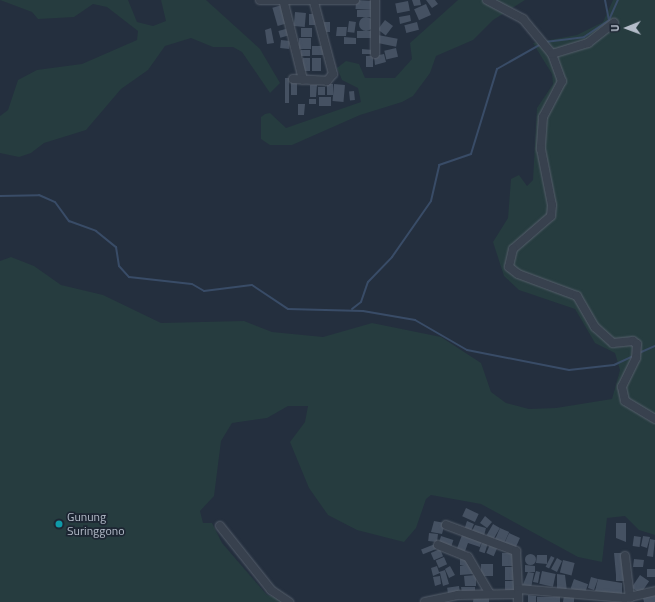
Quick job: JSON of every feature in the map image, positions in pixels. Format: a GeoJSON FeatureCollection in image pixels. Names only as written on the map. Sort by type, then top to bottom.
{"type":"FeatureCollection","features":[{"type":"Feature","properties":{"kind":"street"},"geometry":{"type":"LineString","coordinates":[[260,0],[284,2],[355,0]]}},
{"type":"Feature","properties":{"kind":"street"},"geometry":{"type":"LineString","coordinates":[[375,0],[376,54]]}},
{"type":"Feature","properties":{"kind":"street"},"geometry":{"type":"LineString","coordinates":[[487,0],[523,19],[540,40],[544,48],[552,54],[562,81],[545,108],[541,149],[552,211],[546,222],[513,249],[508,265],[518,274],[577,296],[603,337],[613,343],[633,341],[636,354],[622,387],[625,402],[655,418]]}},
{"type":"Feature","properties":{"kind":"street"},"geometry":{"type":"LineString","coordinates":[[284,2],[303,80]]}},
{"type":"Feature","properties":{"kind":"street"},"geometry":{"type":"LineString","coordinates":[[293,79],[327,81],[333,74],[314,2]]}},
{"type":"Feature","properties":{"kind":"street"},"geometry":{"type":"LineString","coordinates":[[552,54],[588,43],[614,23]]}},
{"type":"Feature","properties":{"kind":"street"},"geometry":{"type":"LineString","coordinates":[[446,525],[516,551],[518,595]]}},
{"type":"Feature","properties":{"kind":"street"},"geometry":{"type":"LineString","coordinates":[[220,526],[271,590],[289,602]]}},
{"type":"Feature","properties":{"kind":"street"},"geometry":{"type":"LineString","coordinates":[[438,545],[468,557],[490,594]]}},
{"type":"Feature","properties":{"kind":"street"},"geometry":{"type":"LineString","coordinates":[[624,556],[630,598]]}},
{"type":"Feature","properties":{"kind":"street"},"geometry":{"type":"LineString","coordinates":[[425,602],[490,594],[630,598],[655,591]]}},
{"type":"Feature","properties":{"kind":"green space"},"geometry":{"type":"Polygon","coordinates":[[[0,0],[128,0],[137,22],[153,26],[166,21],[161,0],[206,0],[260,49],[280,83],[270,93],[242,52],[233,47],[213,47],[191,38],[165,46],[148,70],[121,89],[86,130],[44,143],[31,153],[19,157],[0,153],[0,116],[8,110],[18,80],[37,70],[82,64],[137,40],[138,31],[107,7],[93,4],[74,17],[38,19],[32,12],[0,0]]]}},
{"type":"Feature","properties":{"kind":"green space"},"geometry":{"type":"Polygon","coordinates":[[[458,0],[525,0],[493,20],[473,40],[436,56],[430,73],[413,96],[402,102],[360,115],[292,145],[270,145],[261,139],[261,117],[265,114],[270,113],[286,128],[361,102],[358,88],[342,80],[337,68],[346,61],[359,64],[365,78],[395,78],[412,59],[410,43],[458,0]]]}},
{"type":"Feature","properties":{"kind":"green space"},"geometry":{"type":"Polygon","coordinates":[[[613,0],[655,0],[655,535],[639,530],[625,516],[607,518],[602,562],[578,557],[481,504],[431,495],[426,499],[416,528],[404,542],[357,530],[328,515],[309,488],[290,442],[305,422],[308,406],[288,406],[267,418],[232,423],[221,441],[214,496],[200,511],[203,523],[212,523],[222,543],[267,595],[293,602],[0,602],[0,261],[11,257],[34,266],[61,285],[103,295],[161,323],[244,321],[272,332],[323,337],[372,323],[441,337],[481,363],[491,392],[506,403],[529,409],[556,408],[612,399],[620,370],[615,353],[595,343],[575,309],[519,290],[504,276],[493,242],[508,218],[511,179],[519,175],[527,186],[533,180],[537,108],[553,84],[552,74],[533,43],[577,35],[603,22],[613,0]]]}},
{"type":"Feature","properties":{"kind":"building"},"geometry":{"type":"Polygon","coordinates":[[[356,0],[374,1],[374,10],[356,9],[356,0]]]}},
{"type":"Feature","properties":{"kind":"building"},"geometry":{"type":"Polygon","coordinates":[[[412,0],[420,0],[421,5],[414,6],[412,0]]]}},
{"type":"Feature","properties":{"kind":"building"},"geometry":{"type":"Polygon","coordinates":[[[426,0],[435,0],[438,4],[432,8],[426,0]]]}},
{"type":"Feature","properties":{"kind":"building"},"geometry":{"type":"Polygon","coordinates":[[[408,1],[410,11],[397,13],[395,3],[408,1]]]}},
{"type":"Feature","properties":{"kind":"building"},"geometry":{"type":"Polygon","coordinates":[[[426,4],[431,15],[419,20],[414,9],[426,4]]]}},
{"type":"Feature","properties":{"kind":"building"},"geometry":{"type":"Polygon","coordinates":[[[282,5],[287,23],[278,26],[272,8],[282,5]]]}},
{"type":"Feature","properties":{"kind":"building"},"geometry":{"type":"Polygon","coordinates":[[[357,10],[374,10],[374,17],[357,17],[357,10]]]}},
{"type":"Feature","properties":{"kind":"building"},"geometry":{"type":"Polygon","coordinates":[[[295,12],[306,13],[305,27],[294,26],[295,12]]]}},
{"type":"Feature","properties":{"kind":"building"},"geometry":{"type":"Polygon","coordinates":[[[309,14],[315,14],[315,25],[309,25],[309,14]]]}},
{"type":"Feature","properties":{"kind":"building"},"geometry":{"type":"Polygon","coordinates":[[[410,15],[411,21],[400,24],[399,17],[410,15]]]}},
{"type":"Feature","properties":{"kind":"building"},"geometry":{"type":"Polygon","coordinates":[[[363,17],[369,17],[373,21],[373,27],[369,31],[363,31],[359,27],[359,21],[363,17]]]}},
{"type":"Feature","properties":{"kind":"building"},"geometry":{"type":"Polygon","coordinates":[[[385,20],[393,26],[386,36],[378,30],[385,20]]]}},
{"type":"Feature","properties":{"kind":"building"},"geometry":{"type":"Polygon","coordinates":[[[349,21],[356,22],[354,33],[347,32],[349,21]]]}},
{"type":"Feature","properties":{"kind":"building"},"geometry":{"type":"Polygon","coordinates":[[[324,22],[330,22],[330,32],[324,32],[324,22]]]}},
{"type":"Feature","properties":{"kind":"building"},"geometry":{"type":"Polygon","coordinates":[[[417,22],[419,30],[406,33],[404,25],[417,22]]]}},
{"type":"Feature","properties":{"kind":"building"},"geometry":{"type":"Polygon","coordinates":[[[337,27],[347,27],[346,36],[336,36],[337,27]]]}},
{"type":"Feature","properties":{"kind":"building"},"geometry":{"type":"Polygon","coordinates":[[[271,28],[274,43],[267,44],[265,30],[271,28]]]}},
{"type":"Feature","properties":{"kind":"building"},"geometry":{"type":"Polygon","coordinates":[[[289,28],[291,35],[280,38],[278,31],[289,28]]]}},
{"type":"Feature","properties":{"kind":"building"},"geometry":{"type":"Polygon","coordinates":[[[301,28],[312,28],[312,37],[301,37],[301,28]]]}},
{"type":"Feature","properties":{"kind":"building"},"geometry":{"type":"Polygon","coordinates":[[[357,31],[374,31],[374,38],[357,38],[357,31]]]}},
{"type":"Feature","properties":{"kind":"building"},"geometry":{"type":"Polygon","coordinates":[[[378,35],[398,39],[396,47],[376,43],[378,35]]]}},
{"type":"Feature","properties":{"kind":"building"},"geometry":{"type":"Polygon","coordinates":[[[344,37],[356,38],[356,44],[344,44],[344,37]]]}},
{"type":"Feature","properties":{"kind":"building"},"geometry":{"type":"Polygon","coordinates":[[[299,38],[311,38],[311,49],[299,49],[299,38]]]}},
{"type":"Feature","properties":{"kind":"building"},"geometry":{"type":"Polygon","coordinates":[[[281,40],[290,41],[289,49],[280,48],[281,40]]]}},
{"type":"Feature","properties":{"kind":"building"},"geometry":{"type":"Polygon","coordinates":[[[312,46],[323,46],[323,55],[312,55],[312,46]]]}},
{"type":"Feature","properties":{"kind":"building"},"geometry":{"type":"Polygon","coordinates":[[[396,48],[398,57],[386,59],[384,51],[396,48]]]}},
{"type":"Feature","properties":{"kind":"building"},"geometry":{"type":"Polygon","coordinates":[[[362,49],[373,50],[373,54],[362,54],[362,49]]]}},
{"type":"Feature","properties":{"kind":"building"},"geometry":{"type":"Polygon","coordinates":[[[301,50],[310,50],[310,56],[301,56],[301,50]]]}},
{"type":"Feature","properties":{"kind":"building"},"geometry":{"type":"Polygon","coordinates":[[[384,54],[386,62],[375,65],[374,56],[384,54]]]}},
{"type":"Feature","properties":{"kind":"building"},"geometry":{"type":"Polygon","coordinates":[[[366,56],[373,56],[373,67],[366,67],[366,56]]]}},
{"type":"Feature","properties":{"kind":"building"},"geometry":{"type":"Polygon","coordinates":[[[303,58],[310,58],[310,71],[303,71],[303,58]]]}},
{"type":"Feature","properties":{"kind":"building"},"geometry":{"type":"Polygon","coordinates":[[[312,58],[321,58],[321,71],[312,71],[312,58]]]}},
{"type":"Feature","properties":{"kind":"building"},"geometry":{"type":"Polygon","coordinates":[[[285,78],[289,78],[289,103],[285,103],[285,78]]]}},
{"type":"Feature","properties":{"kind":"building"},"geometry":{"type":"Polygon","coordinates":[[[291,82],[297,82],[297,95],[291,95],[291,82]]]}},
{"type":"Feature","properties":{"kind":"building"},"geometry":{"type":"Polygon","coordinates":[[[327,84],[333,84],[333,95],[327,95],[327,84]]]}},
{"type":"Feature","properties":{"kind":"building"},"geometry":{"type":"Polygon","coordinates":[[[334,84],[345,85],[343,102],[333,101],[334,84]]]}},
{"type":"Feature","properties":{"kind":"building"},"geometry":{"type":"Polygon","coordinates":[[[310,85],[317,85],[316,97],[310,97],[310,85]]]}},
{"type":"Feature","properties":{"kind":"building"},"geometry":{"type":"Polygon","coordinates":[[[318,87],[325,87],[325,95],[318,95],[318,87]]]}},
{"type":"Feature","properties":{"kind":"building"},"geometry":{"type":"Polygon","coordinates":[[[354,91],[355,100],[350,100],[349,92],[354,91]]]}},
{"type":"Feature","properties":{"kind":"building"},"geometry":{"type":"Polygon","coordinates":[[[319,97],[331,97],[331,106],[319,106],[319,97]]]}},
{"type":"Feature","properties":{"kind":"building"},"geometry":{"type":"Polygon","coordinates":[[[309,99],[316,99],[316,104],[309,104],[309,99]]]}},
{"type":"Feature","properties":{"kind":"building"},"geometry":{"type":"Polygon","coordinates":[[[298,104],[305,104],[304,115],[298,115],[298,104]]]}},
{"type":"Feature","properties":{"kind":"building"},"geometry":{"type":"Polygon","coordinates":[[[466,508],[479,514],[475,522],[462,516],[466,508]]]}},
{"type":"Feature","properties":{"kind":"building"},"geometry":{"type":"Polygon","coordinates":[[[485,516],[492,522],[487,528],[480,523],[485,516]]]}},
{"type":"Feature","properties":{"kind":"building"},"geometry":{"type":"Polygon","coordinates":[[[434,521],[445,523],[442,534],[431,532],[434,521]]]}},
{"type":"Feature","properties":{"kind":"building"},"geometry":{"type":"Polygon","coordinates":[[[467,521],[474,524],[470,533],[464,530],[467,521]]]}},
{"type":"Feature","properties":{"kind":"building"},"geometry":{"type":"Polygon","coordinates":[[[616,523],[626,523],[626,542],[616,538],[616,523]]]}},
{"type":"Feature","properties":{"kind":"building"},"geometry":{"type":"Polygon","coordinates":[[[493,524],[500,528],[493,539],[486,535],[493,524]]]}},
{"type":"Feature","properties":{"kind":"building"},"geometry":{"type":"Polygon","coordinates":[[[475,525],[486,528],[484,536],[472,531],[475,525]]]}},
{"type":"Feature","properties":{"kind":"building"},"geometry":{"type":"Polygon","coordinates":[[[500,528],[509,532],[504,544],[495,540],[500,528]]]}},
{"type":"Feature","properties":{"kind":"building"},"geometry":{"type":"Polygon","coordinates":[[[429,533],[438,534],[437,542],[428,541],[429,533]]]}},
{"type":"Feature","properties":{"kind":"building"},"geometry":{"type":"Polygon","coordinates":[[[509,533],[520,538],[515,548],[505,543],[509,533]]]}},
{"type":"Feature","properties":{"kind":"building"},"geometry":{"type":"Polygon","coordinates":[[[462,535],[482,540],[480,547],[468,543],[464,554],[456,551],[462,535]]]}},
{"type":"Feature","properties":{"kind":"building"},"geometry":{"type":"Polygon","coordinates":[[[441,536],[453,540],[451,547],[439,543],[441,536]]]}},
{"type":"Feature","properties":{"kind":"building"},"geometry":{"type":"Polygon","coordinates":[[[634,536],[641,537],[640,547],[633,546],[634,536]]]}},
{"type":"Feature","properties":{"kind":"building"},"geometry":{"type":"Polygon","coordinates":[[[643,536],[650,537],[647,548],[641,546],[643,536]]]}},
{"type":"Feature","properties":{"kind":"building"},"geometry":{"type":"Polygon","coordinates":[[[483,539],[489,541],[485,553],[479,551],[483,539]]]}},
{"type":"Feature","properties":{"kind":"building"},"geometry":{"type":"Polygon","coordinates":[[[650,539],[655,540],[653,557],[647,556],[650,539]]]}},
{"type":"Feature","properties":{"kind":"building"},"geometry":{"type":"Polygon","coordinates":[[[491,542],[498,545],[494,556],[486,553],[491,542]]]}},
{"type":"Feature","properties":{"kind":"building"},"geometry":{"type":"Polygon","coordinates":[[[435,544],[437,549],[423,554],[421,550],[435,544]]]}},
{"type":"Feature","properties":{"kind":"building"},"geometry":{"type":"Polygon","coordinates":[[[440,549],[443,556],[434,560],[431,553],[440,549]]]}},
{"type":"Feature","properties":{"kind":"building"},"geometry":{"type":"Polygon","coordinates":[[[502,553],[513,553],[513,566],[502,566],[502,553]]]}},
{"type":"Feature","properties":{"kind":"building"},"geometry":{"type":"Polygon","coordinates":[[[530,553],[534,555],[536,559],[534,563],[530,565],[526,563],[524,559],[526,555],[530,553]]]}},
{"type":"Feature","properties":{"kind":"building"},"geometry":{"type":"Polygon","coordinates":[[[614,553],[622,553],[623,575],[628,575],[628,581],[616,581],[614,553]]]}},
{"type":"Feature","properties":{"kind":"building"},"geometry":{"type":"Polygon","coordinates":[[[537,555],[547,555],[547,564],[536,563],[537,555]]]}},
{"type":"Feature","properties":{"kind":"building"},"geometry":{"type":"Polygon","coordinates":[[[551,556],[555,558],[549,569],[546,567],[551,556]]]}},
{"type":"Feature","properties":{"kind":"building"},"geometry":{"type":"Polygon","coordinates":[[[444,557],[447,564],[439,568],[436,561],[444,557]]]}},
{"type":"Feature","properties":{"kind":"building"},"geometry":{"type":"Polygon","coordinates":[[[469,558],[473,574],[460,575],[460,566],[464,566],[460,565],[460,559],[469,558]]]}},
{"type":"Feature","properties":{"kind":"building"},"geometry":{"type":"Polygon","coordinates":[[[557,558],[562,561],[557,572],[551,569],[557,558]]]}},
{"type":"Feature","properties":{"kind":"building"},"geometry":{"type":"Polygon","coordinates":[[[634,559],[644,560],[643,567],[633,567],[634,559]]]}},
{"type":"Feature","properties":{"kind":"building"},"geometry":{"type":"Polygon","coordinates":[[[563,560],[575,563],[571,576],[560,573],[563,560]]]}},
{"type":"Feature","properties":{"kind":"building"},"geometry":{"type":"Polygon","coordinates":[[[481,564],[493,564],[493,576],[481,576],[481,564]]]}},
{"type":"Feature","properties":{"kind":"building"},"geometry":{"type":"Polygon","coordinates":[[[525,565],[535,566],[535,572],[525,572],[525,565]]]}},
{"type":"Feature","properties":{"kind":"building"},"geometry":{"type":"Polygon","coordinates":[[[437,566],[439,572],[445,570],[449,584],[443,586],[440,573],[433,576],[431,568],[437,566]]]}},
{"type":"Feature","properties":{"kind":"building"},"geometry":{"type":"Polygon","coordinates":[[[450,566],[455,575],[449,578],[445,569],[450,566]]]}},
{"type":"Feature","properties":{"kind":"building"},"geometry":{"type":"Polygon","coordinates":[[[505,567],[516,567],[516,580],[505,580],[505,567]]]}},
{"type":"Feature","properties":{"kind":"building"},"geometry":{"type":"Polygon","coordinates":[[[647,569],[655,569],[655,577],[647,577],[647,569]]]}},
{"type":"Feature","properties":{"kind":"building"},"geometry":{"type":"Polygon","coordinates":[[[536,571],[540,572],[538,583],[533,582],[536,571]]]}},
{"type":"Feature","properties":{"kind":"building"},"geometry":{"type":"Polygon","coordinates":[[[542,571],[556,574],[553,587],[539,584],[542,571]]]}},
{"type":"Feature","properties":{"kind":"building"},"geometry":{"type":"Polygon","coordinates":[[[528,572],[534,573],[531,588],[522,587],[528,572]]]}},
{"type":"Feature","properties":{"kind":"building"},"geometry":{"type":"Polygon","coordinates":[[[557,574],[565,575],[567,591],[557,590],[557,574]]]}},
{"type":"Feature","properties":{"kind":"building"},"geometry":{"type":"Polygon","coordinates":[[[476,575],[476,586],[465,586],[464,576],[476,575]]]}},
{"type":"Feature","properties":{"kind":"building"},"geometry":{"type":"Polygon","coordinates":[[[640,575],[649,581],[641,594],[632,587],[640,575]]]}},
{"type":"Feature","properties":{"kind":"building"},"geometry":{"type":"Polygon","coordinates":[[[440,576],[441,584],[435,586],[433,577],[440,576]]]}},
{"type":"Feature","properties":{"kind":"building"},"geometry":{"type":"Polygon","coordinates":[[[591,577],[598,579],[594,590],[588,588],[591,577]]]}},
{"type":"Feature","properties":{"kind":"building"},"geometry":{"type":"Polygon","coordinates":[[[574,579],[588,584],[585,594],[571,588],[574,579]]]}},
{"type":"Feature","properties":{"kind":"building"},"geometry":{"type":"Polygon","coordinates":[[[598,579],[622,583],[622,594],[595,591],[598,579]]]}},
{"type":"Feature","properties":{"kind":"building"},"geometry":{"type":"Polygon","coordinates":[[[505,581],[516,581],[516,592],[505,592],[505,581]]]}},
{"type":"Feature","properties":{"kind":"building"},"geometry":{"type":"Polygon","coordinates":[[[459,586],[460,593],[448,595],[447,588],[459,586]]]}},
{"type":"Feature","properties":{"kind":"building"},"geometry":{"type":"Polygon","coordinates":[[[461,587],[475,587],[475,592],[462,593],[461,587]]]}},
{"type":"Feature","properties":{"kind":"building"},"geometry":{"type":"Polygon","coordinates":[[[474,595],[489,596],[489,602],[473,602],[474,595]]]}},
{"type":"Feature","properties":{"kind":"building"},"geometry":{"type":"Polygon","coordinates":[[[528,595],[536,596],[536,602],[528,602],[528,595]]]}},
{"type":"Feature","properties":{"kind":"building"},"geometry":{"type":"Polygon","coordinates":[[[564,595],[574,596],[574,602],[563,602],[564,595]]]}},
{"type":"Feature","properties":{"kind":"building"},"geometry":{"type":"Polygon","coordinates":[[[655,595],[655,602],[644,602],[643,598],[655,595]]]}},
{"type":"Feature","properties":{"kind":"building"},"geometry":{"type":"Polygon","coordinates":[[[537,597],[560,597],[560,602],[537,602],[537,597]]]}},
{"type":"Feature","properties":{"kind":"waterway"},"geometry":{"type":"LineString","coordinates":[[605,0],[609,20]]}},
{"type":"Feature","properties":{"kind":"waterway"},"geometry":{"type":"LineString","coordinates":[[545,42],[584,37],[609,20],[618,0]]}},
{"type":"Feature","properties":{"kind":"waterway"},"geometry":{"type":"LineString","coordinates":[[352,309],[361,302],[368,282],[392,257],[431,201],[439,165],[471,154],[497,69],[541,44]]}},
{"type":"Feature","properties":{"kind":"waterway"},"geometry":{"type":"LineString","coordinates":[[0,196],[39,195],[55,202],[69,221],[96,231],[116,247],[119,266],[129,277],[192,284],[204,291],[252,285],[288,309],[363,311],[415,320],[467,350],[569,370],[614,365],[633,356]]}},
{"type":"Feature","properties":{"kind":"waterway"},"geometry":{"type":"LineString","coordinates":[[639,353],[655,346]]}},
{"type":"Feature","properties":{"kind":"place","name":"Gunung Suringgono"},"geometry":{"type":"Point","coordinates":[59,524]}}]}
